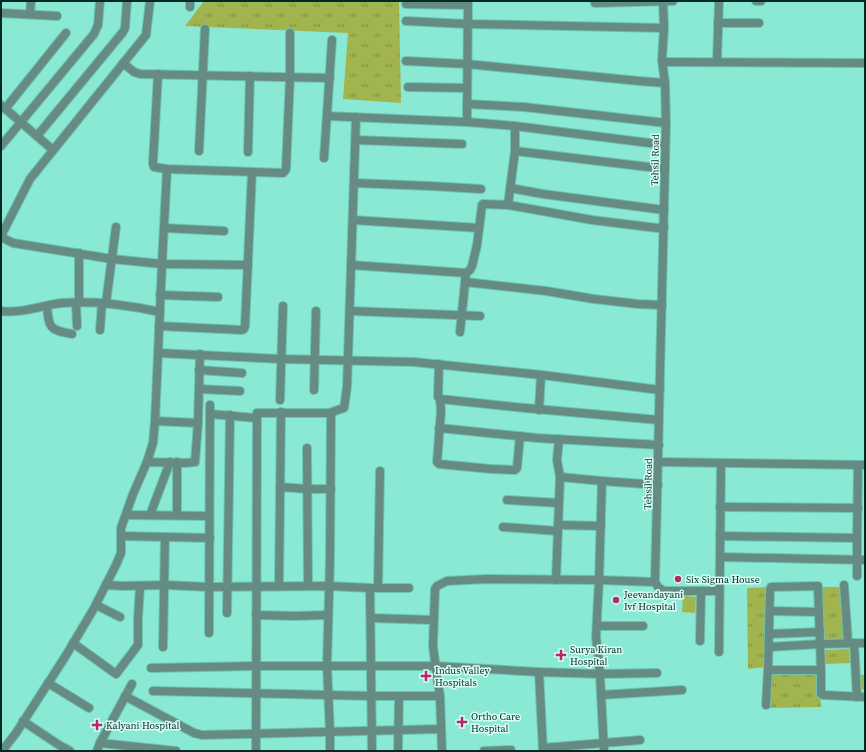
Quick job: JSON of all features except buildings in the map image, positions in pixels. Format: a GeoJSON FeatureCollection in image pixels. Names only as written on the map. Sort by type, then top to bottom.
{"type":"FeatureCollection","features":[{"type":"Feature","properties":{"kind":"street"},"geometry":{"type":"LineString","coordinates":[[30,14],[31,1]]}},
{"type":"Feature","properties":{"kind":"street"},"geometry":{"type":"LineString","coordinates":[[1,146],[94,34],[98,24],[100,1]]}},
{"type":"Feature","properties":{"kind":"street"},"geometry":{"type":"LineString","coordinates":[[37,136],[123,32],[125,28],[127,1]]}},
{"type":"Feature","properties":{"kind":"street"},"geometry":{"type":"LineString","coordinates":[[150,1],[146,35],[30,179],[1,237],[13,243],[112,259],[162,264],[248,265]]}},
{"type":"Feature","properties":{"kind":"street","name":"Tehsil Road"},"geometry":{"type":"LineString","coordinates":[[655,582],[666,123],[665,83],[662,60],[664,28],[663,1]]}},
{"type":"Feature","properties":{"kind":"street"},"geometry":{"type":"LineString","coordinates":[[595,3],[673,1]]}},
{"type":"Feature","properties":{"kind":"street"},"geometry":{"type":"LineString","coordinates":[[717,62],[719,1]]}},
{"type":"Feature","properties":{"kind":"street"},"geometry":{"type":"LineString","coordinates":[[756,1],[761,1]]}},
{"type":"Feature","properties":{"kind":"street"},"geometry":{"type":"LineString","coordinates":[[406,4],[468,3],[467,122]]}},
{"type":"Feature","properties":{"kind":"street"},"geometry":{"type":"LineString","coordinates":[[1,13],[58,16]]}},
{"type":"Feature","properties":{"kind":"street"},"geometry":{"type":"LineString","coordinates":[[406,21],[467,24],[664,28]]}},
{"type":"Feature","properties":{"kind":"street"},"geometry":{"type":"LineString","coordinates":[[718,23],[759,23]]}},
{"type":"Feature","properties":{"kind":"street"},"geometry":{"type":"LineString","coordinates":[[199,151],[205,29]]}},
{"type":"Feature","properties":{"kind":"street"},"geometry":{"type":"LineString","coordinates":[[53,150],[3,107],[66,33]]}},
{"type":"Feature","properties":{"kind":"street"},"geometry":{"type":"LineString","coordinates":[[158,74],[154,167],[283,173],[285,171],[290,77],[290,33]]}},
{"type":"Feature","properties":{"kind":"street"},"geometry":{"type":"LineString","coordinates":[[324,158],[332,40]]}},
{"type":"Feature","properties":{"kind":"street"},"geometry":{"type":"LineString","coordinates":[[406,61],[467,64],[665,83]]}},
{"type":"Feature","properties":{"kind":"street"},"geometry":{"type":"LineString","coordinates":[[663,62],[865,63]]}},
{"type":"Feature","properties":{"kind":"street"},"geometry":{"type":"LineString","coordinates":[[123,63],[137,73],[330,78]]}},
{"type":"Feature","properties":{"kind":"street"},"geometry":{"type":"LineString","coordinates":[[248,152],[250,76]]}},
{"type":"Feature","properties":{"kind":"street"},"geometry":{"type":"LineString","coordinates":[[408,87],[467,88]]}},
{"type":"Feature","properties":{"kind":"street"},"geometry":{"type":"LineString","coordinates":[[467,104],[524,107],[666,123]]}},
{"type":"Feature","properties":{"kind":"street"},"geometry":{"type":"LineString","coordinates":[[327,116],[467,122],[516,126],[665,145]]}},
{"type":"Feature","properties":{"kind":"street"},"geometry":{"type":"LineString","coordinates":[[256,751],[257,418],[258,412],[332,413],[343,409],[344,407],[347,387],[356,117]]}},
{"type":"Feature","properties":{"kind":"street"},"geometry":{"type":"LineString","coordinates":[[508,205],[516,151],[516,126]]}},
{"type":"Feature","properties":{"kind":"street"},"geometry":{"type":"LineString","coordinates":[[356,140],[462,144]]}},
{"type":"Feature","properties":{"kind":"street"},"geometry":{"type":"LineString","coordinates":[[516,151],[665,169]]}},
{"type":"Feature","properties":{"kind":"street"},"geometry":{"type":"LineString","coordinates":[[2,751],[48,683],[106,585],[121,553],[121,528],[153,443],[167,168]]}},
{"type":"Feature","properties":{"kind":"street"},"geometry":{"type":"LineString","coordinates":[[159,326],[244,329],[252,172]]}},
{"type":"Feature","properties":{"kind":"street"},"geometry":{"type":"LineString","coordinates":[[354,183],[481,190]]}},
{"type":"Feature","properties":{"kind":"street"},"geometry":{"type":"LineString","coordinates":[[510,188],[543,194],[664,210]]}},
{"type":"Feature","properties":{"kind":"street"},"geometry":{"type":"LineString","coordinates":[[460,332],[466,278],[472,266],[477,245],[483,204],[508,205],[592,220],[657,228],[664,227]]}},
{"type":"Feature","properties":{"kind":"street"},"geometry":{"type":"LineString","coordinates":[[353,220],[479,228]]}},
{"type":"Feature","properties":{"kind":"street"},"geometry":{"type":"LineString","coordinates":[[100,330],[116,227]]}},
{"type":"Feature","properties":{"kind":"street"},"geometry":{"type":"LineString","coordinates":[[164,228],[224,231]]}},
{"type":"Feature","properties":{"kind":"street"},"geometry":{"type":"LineString","coordinates":[[77,326],[80,253]]}},
{"type":"Feature","properties":{"kind":"street"},"geometry":{"type":"LineString","coordinates":[[351,265],[466,278],[638,304],[662,305]]}},
{"type":"Feature","properties":{"kind":"street"},"geometry":{"type":"LineString","coordinates":[[160,295],[218,297]]}},
{"type":"Feature","properties":{"kind":"street"},"geometry":{"type":"LineString","coordinates":[[1,311],[26,310],[63,303],[104,303],[160,312]]}},
{"type":"Feature","properties":{"kind":"street"},"geometry":{"type":"LineString","coordinates":[[47,306],[48,320],[53,329],[59,332],[72,334]]}},
{"type":"Feature","properties":{"kind":"street"},"geometry":{"type":"LineString","coordinates":[[280,400],[283,306]]}},
{"type":"Feature","properties":{"kind":"street"},"geometry":{"type":"LineString","coordinates":[[314,390],[316,311]]}},
{"type":"Feature","properties":{"kind":"street"},"geometry":{"type":"LineString","coordinates":[[350,311],[480,316]]}},
{"type":"Feature","properties":{"kind":"street"},"geometry":{"type":"LineString","coordinates":[[158,353],[414,362],[541,375],[660,390]]}},
{"type":"Feature","properties":{"kind":"street"},"geometry":{"type":"LineString","coordinates":[[147,462],[195,462],[200,354]]}},
{"type":"Feature","properties":{"kind":"street"},"geometry":{"type":"LineString","coordinates":[[439,364],[438,397],[441,405],[438,463],[491,470],[515,470],[517,468],[520,436]]}},
{"type":"Feature","properties":{"kind":"street"},"geometry":{"type":"LineString","coordinates":[[200,370],[242,373]]}},
{"type":"Feature","properties":{"kind":"street"},"geometry":{"type":"LineString","coordinates":[[539,410],[541,375]]}},
{"type":"Feature","properties":{"kind":"street"},"geometry":{"type":"LineString","coordinates":[[199,388],[240,391]]}},
{"type":"Feature","properties":{"kind":"street"},"geometry":{"type":"LineString","coordinates":[[440,399],[539,410],[659,420]]}},
{"type":"Feature","properties":{"kind":"street"},"geometry":{"type":"LineString","coordinates":[[209,633],[210,410],[230,416],[257,418]]}},
{"type":"Feature","properties":{"kind":"street"},"geometry":{"type":"LineString","coordinates":[[279,586],[281,412]]}},
{"type":"Feature","properties":{"kind":"street"},"geometry":{"type":"LineString","coordinates":[[330,751],[327,666],[332,413]]}},
{"type":"Feature","properties":{"kind":"street"},"geometry":{"type":"LineString","coordinates":[[227,613],[230,416]]}},
{"type":"Feature","properties":{"kind":"street"},"geometry":{"type":"LineString","coordinates":[[155,421],[198,423]]}},
{"type":"Feature","properties":{"kind":"street"},"geometry":{"type":"LineString","coordinates":[[440,428],[520,436],[658,445]]}},
{"type":"Feature","properties":{"kind":"street"},"geometry":{"type":"LineString","coordinates":[[556,580],[560,477],[558,460],[559,439]]}},
{"type":"Feature","properties":{"kind":"street"},"geometry":{"type":"LineString","coordinates":[[307,448],[308,586]]}},
{"type":"Feature","properties":{"kind":"street"},"geometry":{"type":"LineString","coordinates":[[150,515],[174,462]]}},
{"type":"Feature","properties":{"kind":"street"},"geometry":{"type":"LineString","coordinates":[[174,462],[177,515]]}},
{"type":"Feature","properties":{"kind":"street"},"geometry":{"type":"LineString","coordinates":[[658,462],[862,465],[858,508],[861,526],[857,538],[861,560],[857,576]]}},
{"type":"Feature","properties":{"kind":"street"},"geometry":{"type":"LineString","coordinates":[[719,652],[721,463]]}},
{"type":"Feature","properties":{"kind":"street"},"geometry":{"type":"LineString","coordinates":[[372,751],[371,618],[380,471]]}},
{"type":"Feature","properties":{"kind":"street"},"geometry":{"type":"LineString","coordinates":[[560,477],[658,485]]}},
{"type":"Feature","properties":{"kind":"street"},"geometry":{"type":"LineString","coordinates":[[602,481],[596,637],[600,674],[604,747]]}},
{"type":"Feature","properties":{"kind":"street"},"geometry":{"type":"LineString","coordinates":[[280,487],[331,489]]}},
{"type":"Feature","properties":{"kind":"street"},"geometry":{"type":"LineString","coordinates":[[507,500],[559,503]]}},
{"type":"Feature","properties":{"kind":"street"},"geometry":{"type":"LineString","coordinates":[[720,507],[858,508]]}},
{"type":"Feature","properties":{"kind":"street"},"geometry":{"type":"LineString","coordinates":[[126,515],[209,516]]}},
{"type":"Feature","properties":{"kind":"street"},"geometry":{"type":"LineString","coordinates":[[502,527],[558,528],[601,526]]}},
{"type":"Feature","properties":{"kind":"street"},"geometry":{"type":"LineString","coordinates":[[121,536],[210,538]]}},
{"type":"Feature","properties":{"kind":"street"},"geometry":{"type":"LineString","coordinates":[[720,536],[857,538]]}},
{"type":"Feature","properties":{"kind":"street"},"geometry":{"type":"LineString","coordinates":[[163,647],[165,537]]}},
{"type":"Feature","properties":{"kind":"street"},"geometry":{"type":"LineString","coordinates":[[720,557],[861,560]]}},
{"type":"Feature","properties":{"kind":"street"},"geometry":{"type":"LineString","coordinates":[[442,751],[440,696],[433,646],[433,620],[435,589],[447,580],[599,580],[655,582],[658,587],[664,591],[719,591]]}},
{"type":"Feature","properties":{"kind":"street"},"geometry":{"type":"LineString","coordinates":[[106,585],[329,586],[409,588]]}},
{"type":"Feature","properties":{"kind":"street"},"geometry":{"type":"LineString","coordinates":[[766,705],[771,587],[817,585],[819,588],[822,695],[861,697],[851,643],[844,585]]}},
{"type":"Feature","properties":{"kind":"street"},"geometry":{"type":"LineString","coordinates":[[73,643],[116,674],[138,645],[140,586]]}},
{"type":"Feature","properties":{"kind":"street"},"geometry":{"type":"LineString","coordinates":[[700,641],[701,591]]}},
{"type":"Feature","properties":{"kind":"street"},"geometry":{"type":"LineString","coordinates":[[96,604],[120,617]]}},
{"type":"Feature","properties":{"kind":"street"},"geometry":{"type":"LineString","coordinates":[[770,611],[819,612]]}},
{"type":"Feature","properties":{"kind":"street"},"geometry":{"type":"LineString","coordinates":[[256,615],[328,615]]}},
{"type":"Feature","properties":{"kind":"street"},"geometry":{"type":"LineString","coordinates":[[371,618],[433,620]]}},
{"type":"Feature","properties":{"kind":"street"},"geometry":{"type":"LineString","coordinates":[[597,626],[643,626]]}},
{"type":"Feature","properties":{"kind":"street"},"geometry":{"type":"LineString","coordinates":[[769,634],[820,632]]}},
{"type":"Feature","properties":{"kind":"street"},"geometry":{"type":"LineString","coordinates":[[769,647],[865,643]]}},
{"type":"Feature","properties":{"kind":"street"},"geometry":{"type":"LineString","coordinates":[[151,668],[256,666],[435,666],[600,674],[657,673]]}},
{"type":"Feature","properties":{"kind":"street"},"geometry":{"type":"LineString","coordinates":[[768,670],[821,670]]}},
{"type":"Feature","properties":{"kind":"street"},"geometry":{"type":"LineString","coordinates":[[539,672],[543,749],[604,747],[640,740]]}},
{"type":"Feature","properties":{"kind":"street"},"geometry":{"type":"LineString","coordinates":[[48,683],[89,708]]}},
{"type":"Feature","properties":{"kind":"street"},"geometry":{"type":"LineString","coordinates":[[97,751],[132,684]]}},
{"type":"Feature","properties":{"kind":"street"},"geometry":{"type":"LineString","coordinates":[[601,695],[682,690]]}},
{"type":"Feature","properties":{"kind":"street"},"geometry":{"type":"LineString","coordinates":[[153,691],[371,696],[440,696]]}},
{"type":"Feature","properties":{"kind":"street"},"geometry":{"type":"LineString","coordinates":[[125,696],[198,734],[441,729]]}},
{"type":"Feature","properties":{"kind":"street"},"geometry":{"type":"LineString","coordinates":[[398,751],[399,696]]}},
{"type":"Feature","properties":{"kind":"street"},"geometry":{"type":"LineString","coordinates":[[23,722],[70,751]]}},
{"type":"Feature","properties":{"kind":"street"},"geometry":{"type":"LineString","coordinates":[[100,743],[176,751]]}},
{"type":"Feature","properties":{"kind":"street"},"geometry":{"type":"LineString","coordinates":[[484,751],[511,750]]}},
{"type":"Feature","properties":{"kind":"green space"},"geometry":{"type":"Polygon","coordinates":[[[204,1],[399,1],[401,103],[343,99],[348,33],[185,26],[204,1]]]}},
{"type":"Feature","properties":{"kind":"green space"},"geometry":{"type":"Polygon","coordinates":[[[767,587],[766,667],[748,669],[747,588],[767,587]]]}},
{"type":"Feature","properties":{"kind":"green space"},"geometry":{"type":"Polygon","coordinates":[[[820,587],[841,587],[844,640],[822,640],[820,587]]]}},
{"type":"Feature","properties":{"kind":"green space"},"geometry":{"type":"Polygon","coordinates":[[[683,596],[696,597],[695,613],[682,612],[683,596]]]}},
{"type":"Feature","properties":{"kind":"green space"},"geometry":{"type":"Polygon","coordinates":[[[849,649],[850,663],[825,664],[825,650],[849,649]]]}},
{"type":"Feature","properties":{"kind":"green space"},"geometry":{"type":"Polygon","coordinates":[[[765,670],[818,670],[821,707],[766,708],[765,670]]]}},
{"type":"Feature","properties":{"kind":"green space"},"geometry":{"type":"Polygon","coordinates":[[[859,675],[865,675],[865,690],[859,689],[859,675]]]}},
{"type":"Feature","properties":{"kind":"place","name":"Six Sigma House"},"geometry":{"type":"Point","coordinates":[678,579]}},
{"type":"Feature","properties":{"kind":"place","name":"Jeevandayani Ivf Hospital"},"geometry":{"type":"Point","coordinates":[616,600]}},
{"type":"Feature","properties":{"kind":"place","name":"Surya Kiran Hospital"},"geometry":{"type":"Point","coordinates":[561,655]}},
{"type":"Feature","properties":{"kind":"place","name":"Indus Valley Hospitals"},"geometry":{"type":"Point","coordinates":[426,676]}},
{"type":"Feature","properties":{"kind":"place","name":"Ortho Care Hospital"},"geometry":{"type":"Point","coordinates":[462,722]}},
{"type":"Feature","properties":{"kind":"place","name":"Kalyani Hospital"},"geometry":{"type":"Point","coordinates":[97,725]}}]}
